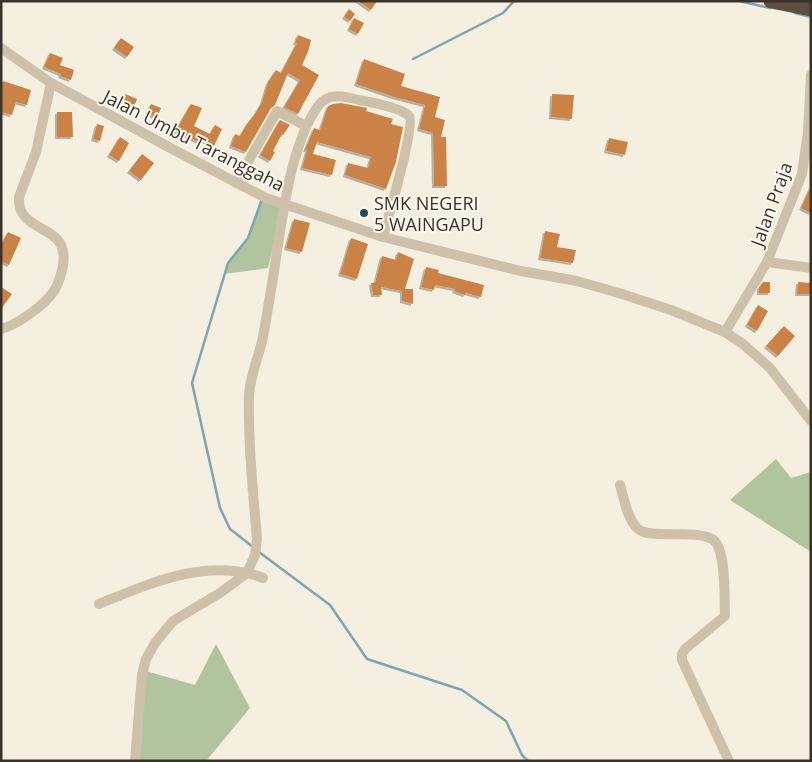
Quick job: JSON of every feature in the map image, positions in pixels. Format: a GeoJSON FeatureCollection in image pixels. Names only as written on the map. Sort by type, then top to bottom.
{"type":"FeatureCollection","features":[{"type":"Feature","properties":{"kind":"highway"},"geometry":{"type":"LineString","coordinates":[[771,1],[811,9]]}},
{"type":"Feature","properties":{"kind":"street","name":"Jalan Umbu Taranggaha"},"geometry":{"type":"LineString","coordinates":[[1,48],[50,83],[236,182],[284,205],[383,237],[622,294],[671,310],[725,332],[764,362],[811,421]]}},
{"type":"Feature","properties":{"kind":"street","name":"Jalan Praja"},"geometry":{"type":"LineString","coordinates":[[725,332],[767,262],[802,174],[808,132],[811,75]]}},
{"type":"Feature","properties":{"kind":"street"},"geometry":{"type":"LineString","coordinates":[[1,329],[22,320],[53,293],[62,272],[63,252],[60,243],[33,224],[23,214],[19,205],[19,197],[36,152],[50,83]]}},
{"type":"Feature","properties":{"kind":"street"},"geometry":{"type":"LineString","coordinates":[[135,761],[142,675],[150,651],[173,621],[220,593],[247,572],[255,555],[257,539],[250,393],[260,353],[291,173],[306,126],[319,105],[331,96],[372,102],[404,112],[411,120],[411,128],[383,237]]}},
{"type":"Feature","properties":{"kind":"street"},"geometry":{"type":"LineString","coordinates":[[236,182],[277,111],[306,126]]}},
{"type":"Feature","properties":{"kind":"street"},"geometry":{"type":"LineString","coordinates":[[767,262],[811,268]]}},
{"type":"Feature","properties":{"kind":"street"},"geometry":{"type":"LineString","coordinates":[[620,485],[632,520],[638,529],[651,533],[704,536],[716,542],[720,548],[724,578],[724,616],[685,650],[682,654],[682,660],[729,761]]}},
{"type":"Feature","properties":{"kind":"street"},"geometry":{"type":"LineString","coordinates":[[99,604],[185,573],[215,570],[247,572],[263,578]]}},
{"type":"Feature","properties":{"kind":"green space"},"geometry":{"type":"Polygon","coordinates":[[[263,197],[283,204],[268,268],[224,274],[228,263],[248,238],[263,197]]]}},
{"type":"Feature","properties":{"kind":"green space"},"geometry":{"type":"Polygon","coordinates":[[[776,459],[791,478],[811,472],[811,552],[730,500],[776,459]]]}},
{"type":"Feature","properties":{"kind":"green space"},"geometry":{"type":"Polygon","coordinates":[[[216,644],[250,708],[206,761],[138,761],[146,671],[195,685],[216,644]]]}},
{"type":"Feature","properties":{"kind":"building"},"geometry":{"type":"Polygon","coordinates":[[[358,1],[377,1],[371,10],[358,1]]]}},
{"type":"Feature","properties":{"kind":"building"},"geometry":{"type":"Polygon","coordinates":[[[349,9],[355,14],[350,21],[344,17],[349,9]]]}},
{"type":"Feature","properties":{"kind":"building"},"geometry":{"type":"Polygon","coordinates":[[[354,18],[364,23],[358,34],[349,29],[354,18]]]}},
{"type":"Feature","properties":{"kind":"building"},"geometry":{"type":"Polygon","coordinates":[[[298,35],[311,40],[302,65],[319,75],[298,114],[284,107],[300,80],[288,73],[275,105],[271,108],[246,152],[231,146],[235,134],[240,136],[255,114],[262,102],[268,82],[276,70],[281,73],[297,43],[295,43],[298,35]]]}},
{"type":"Feature","properties":{"kind":"building"},"geometry":{"type":"Polygon","coordinates":[[[121,38],[134,47],[127,57],[114,48],[121,38]]]}},
{"type":"Feature","properties":{"kind":"building"},"geometry":{"type":"Polygon","coordinates":[[[50,53],[63,58],[60,65],[74,70],[71,80],[44,67],[50,53]]]}},
{"type":"Feature","properties":{"kind":"building"},"geometry":{"type":"Polygon","coordinates":[[[364,59],[405,74],[401,86],[440,97],[435,117],[445,120],[441,137],[446,137],[447,186],[434,186],[433,133],[419,129],[425,105],[356,84],[364,59]]]}},
{"type":"Feature","properties":{"kind":"building"},"geometry":{"type":"Polygon","coordinates":[[[3,81],[31,90],[27,105],[16,102],[12,115],[1,112],[1,86],[3,81]]]}},
{"type":"Feature","properties":{"kind":"building"},"geometry":{"type":"Polygon","coordinates":[[[125,94],[137,99],[133,109],[122,104],[125,94]]]}},
{"type":"Feature","properties":{"kind":"building"},"geometry":{"type":"Polygon","coordinates":[[[552,94],[574,95],[572,119],[551,117],[552,94]]]}},
{"type":"Feature","properties":{"kind":"building"},"geometry":{"type":"Polygon","coordinates":[[[341,103],[367,108],[366,111],[393,119],[391,124],[403,127],[396,162],[386,189],[345,175],[348,163],[368,168],[371,157],[317,142],[313,154],[336,160],[332,175],[302,168],[307,150],[305,150],[314,128],[320,130],[328,106],[341,103]]]}},
{"type":"Feature","properties":{"kind":"building"},"geometry":{"type":"Polygon","coordinates":[[[151,104],[161,108],[157,118],[147,113],[151,104]]]}},
{"type":"Feature","properties":{"kind":"building"},"geometry":{"type":"Polygon","coordinates":[[[191,104],[202,108],[194,126],[210,134],[215,125],[222,129],[214,146],[200,139],[199,142],[175,132],[191,104]]]}},
{"type":"Feature","properties":{"kind":"building"},"geometry":{"type":"Polygon","coordinates":[[[57,112],[72,112],[73,137],[57,137],[57,112]]]}},
{"type":"Feature","properties":{"kind":"building"},"geometry":{"type":"Polygon","coordinates":[[[280,120],[290,125],[282,134],[270,161],[260,155],[280,120]]]}},
{"type":"Feature","properties":{"kind":"building"},"geometry":{"type":"Polygon","coordinates":[[[97,124],[104,126],[100,141],[93,139],[97,124]]]}},
{"type":"Feature","properties":{"kind":"building"},"geometry":{"type":"Polygon","coordinates":[[[120,137],[129,143],[119,161],[109,155],[120,137]]]}},
{"type":"Feature","properties":{"kind":"building"},"geometry":{"type":"Polygon","coordinates":[[[609,138],[628,142],[625,155],[606,151],[609,138]]]}},
{"type":"Feature","properties":{"kind":"building"},"geometry":{"type":"Polygon","coordinates":[[[142,154],[154,163],[141,180],[129,171],[142,154]]]}},
{"type":"Feature","properties":{"kind":"building"},"geometry":{"type":"Polygon","coordinates":[[[811,186],[811,213],[801,208],[811,186]]]}},
{"type":"Feature","properties":{"kind":"building"},"geometry":{"type":"Polygon","coordinates":[[[294,219],[310,223],[302,252],[286,248],[294,219]]]}},
{"type":"Feature","properties":{"kind":"building"},"geometry":{"type":"Polygon","coordinates":[[[545,231],[560,234],[557,247],[576,250],[573,263],[540,258],[545,231]]]}},
{"type":"Feature","properties":{"kind":"building"},"geometry":{"type":"Polygon","coordinates":[[[8,232],[21,238],[9,265],[1,261],[1,245],[8,232]]]}},
{"type":"Feature","properties":{"kind":"building"},"geometry":{"type":"Polygon","coordinates":[[[351,238],[368,244],[357,279],[340,274],[351,238]]]}},
{"type":"Feature","properties":{"kind":"building"},"geometry":{"type":"Polygon","coordinates":[[[398,252],[414,259],[405,289],[413,289],[413,304],[402,301],[402,291],[381,287],[382,295],[373,295],[371,283],[375,283],[382,256],[396,260],[398,252]]]}},
{"type":"Feature","properties":{"kind":"building"},"geometry":{"type":"Polygon","coordinates":[[[426,267],[439,270],[438,273],[484,285],[481,297],[466,293],[465,295],[454,291],[455,289],[435,285],[434,290],[421,287],[426,267]]]}},
{"type":"Feature","properties":{"kind":"building"},"geometry":{"type":"Polygon","coordinates":[[[763,282],[770,282],[770,293],[759,293],[759,288],[763,282]]]}},
{"type":"Feature","properties":{"kind":"building"},"geometry":{"type":"Polygon","coordinates":[[[798,282],[811,283],[811,294],[797,294],[798,282]]]}},
{"type":"Feature","properties":{"kind":"building"},"geometry":{"type":"Polygon","coordinates":[[[1,287],[12,294],[1,309],[1,287]]]}},
{"type":"Feature","properties":{"kind":"building"},"geometry":{"type":"Polygon","coordinates":[[[758,305],[768,311],[757,331],[747,325],[758,305]]]}},
{"type":"Feature","properties":{"kind":"building"},"geometry":{"type":"Polygon","coordinates":[[[784,326],[795,336],[778,356],[766,346],[784,326]]]}},
{"type":"Feature","properties":{"kind":"waterway"},"geometry":{"type":"LineString","coordinates":[[413,59],[503,13],[514,1]]}},
{"type":"Feature","properties":{"kind":"waterway"},"geometry":{"type":"LineString","coordinates":[[739,1],[770,8]]}},
{"type":"Feature","properties":{"kind":"waterway"},"geometry":{"type":"LineString","coordinates":[[795,13],[811,17]]}},
{"type":"Feature","properties":{"kind":"waterway"},"geometry":{"type":"LineString","coordinates":[[253,547],[230,529],[220,508],[192,383],[228,263],[248,238],[262,199]]}},
{"type":"Feature","properties":{"kind":"waterway"},"geometry":{"type":"LineString","coordinates":[[259,552],[330,605],[367,659],[462,690],[506,721],[522,755],[528,761]]}},
{"type":"Feature","properties":{"kind":"place","name":"SMK NEGERI 5 WAINGAPU"},"geometry":{"type":"Point","coordinates":[364,213]}}]}
